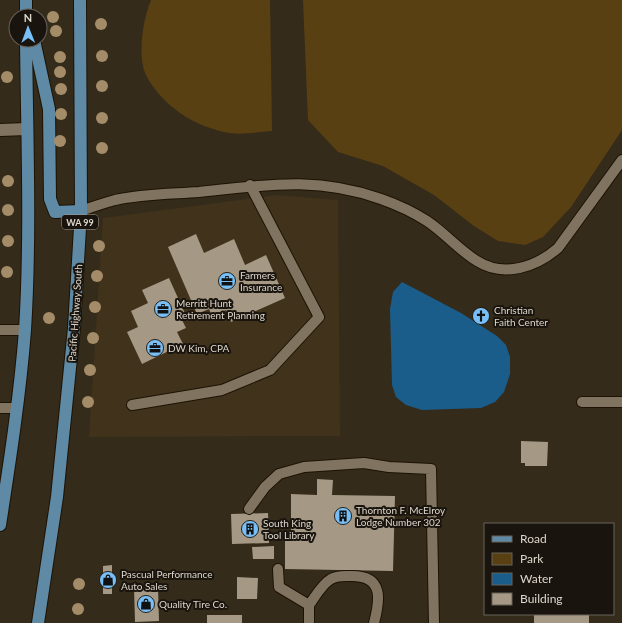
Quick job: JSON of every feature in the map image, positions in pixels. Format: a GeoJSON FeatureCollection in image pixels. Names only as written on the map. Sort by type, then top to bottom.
{"type":"FeatureCollection","features":[{"type":"Feature","properties":{"kind":"main road","name":"Pacific Highway South"},"geometry":{"type":"LineString","coordinates":[[38,623],[57,497],[74,328],[81,211],[80,0]]}},
{"type":"Feature","properties":{"kind":"main road"},"geometry":{"type":"LineString","coordinates":[[0,525],[18,408],[25,330],[29,232],[26,48]]}},
{"type":"Feature","properties":{"kind":"main road"},"geometry":{"type":"LineString","coordinates":[[36,48],[49,109],[50,199],[55,212],[81,211]]}},
{"type":"Feature","properties":{"kind":"street"},"geometry":{"type":"LineString","coordinates":[[0,130],[27,129]]}},
{"type":"Feature","properties":{"kind":"lane"},"geometry":{"type":"LineString","coordinates":[[81,211],[116,200],[250,185],[321,184],[380,199],[406,209],[428,222],[478,261],[492,267],[512,269],[529,266],[545,260],[558,248],[622,160]]}},
{"type":"Feature","properties":{"kind":"lane"},"geometry":{"type":"LineString","coordinates":[[132,405],[222,390],[270,370],[319,316],[250,185]]}},
{"type":"Feature","properties":{"kind":"lane"},"geometry":{"type":"LineString","coordinates":[[0,330],[25,330]]}},
{"type":"Feature","properties":{"kind":"lane"},"geometry":{"type":"LineString","coordinates":[[582,402],[622,402]]}},
{"type":"Feature","properties":{"kind":"lane"},"geometry":{"type":"LineString","coordinates":[[0,408],[18,408]]}},
{"type":"Feature","properties":{"kind":"lane"},"geometry":{"type":"LineString","coordinates":[[249,509],[265,487],[279,474],[304,467],[364,463],[389,467],[431,469],[434,623]]}},
{"type":"Feature","properties":{"kind":"lane"},"geometry":{"type":"LineString","coordinates":[[278,569],[279,587],[309,605]]}},
{"type":"Feature","properties":{"kind":"lane"},"geometry":{"type":"LineString","coordinates":[[309,623],[309,605],[330,579],[338,576],[362,576],[376,586],[380,596],[374,623]]}},
{"type":"Feature","properties":{"kind":"shaded area"},"geometry":{"type":"Polygon","coordinates":[[[277,195],[338,200],[340,436],[89,437],[103,218],[277,195]]]}},
{"type":"Feature","properties":{"kind":"green space"},"geometry":{"type":"Polygon","coordinates":[[[151,0],[270,0],[272,131],[239,134],[216,130],[192,120],[170,105],[161,96],[146,75],[142,58],[142,38],[151,0]]]}},
{"type":"Feature","properties":{"kind":"green space"},"geometry":{"type":"Polygon","coordinates":[[[303,0],[622,0],[622,130],[571,207],[543,237],[525,245],[498,241],[474,226],[434,195],[383,166],[338,152],[308,120],[303,0]]]}},
{"type":"Feature","properties":{"kind":"water"},"geometry":{"type":"Polygon","coordinates":[[[402,282],[461,313],[497,336],[506,345],[510,357],[510,374],[504,392],[495,402],[481,408],[422,410],[406,405],[396,397],[392,385],[390,309],[393,292],[402,282]]]}},
{"type":"Feature","properties":{"kind":"building"},"geometry":{"type":"Polygon","coordinates":[[[196,234],[204,253],[234,239],[245,265],[266,255],[285,298],[231,322],[226,310],[212,316],[209,309],[197,314],[168,247],[196,234]]]}},
{"type":"Feature","properties":{"kind":"building"},"geometry":{"type":"Polygon","coordinates":[[[169,278],[187,318],[182,320],[186,328],[177,332],[183,344],[142,364],[127,332],[138,327],[131,311],[148,303],[142,290],[169,278]]]}},
{"type":"Feature","properties":{"kind":"building"},"geometry":{"type":"Polygon","coordinates":[[[521,441],[548,442],[547,466],[525,466],[525,463],[521,463],[521,441]]]}},
{"type":"Feature","properties":{"kind":"building","name":"Thornton F. McElroy Lodge Number 302"},"geometry":{"type":"Polygon","coordinates":[[[317,479],[333,480],[332,495],[395,496],[393,571],[285,569],[285,536],[291,537],[291,494],[317,495],[317,479]]]}},
{"type":"Feature","properties":{"kind":"building","name":"South King Tool Library"},"geometry":{"type":"Polygon","coordinates":[[[268,513],[269,543],[232,544],[231,514],[268,513]]]}},
{"type":"Feature","properties":{"kind":"building"},"geometry":{"type":"Polygon","coordinates":[[[274,546],[274,559],[253,559],[252,547],[274,546]]]}},
{"type":"Feature","properties":{"kind":"building","name":"Pascual Performance Auto Sales"},"geometry":{"type":"Polygon","coordinates":[[[112,565],[112,594],[103,594],[103,566],[112,565]]]}},
{"type":"Feature","properties":{"kind":"building"},"geometry":{"type":"Polygon","coordinates":[[[237,577],[258,578],[257,599],[237,599],[237,577]]]}},
{"type":"Feature","properties":{"kind":"building","name":"Quality Tire Co."},"geometry":{"type":"Polygon","coordinates":[[[134,587],[158,587],[159,621],[135,622],[134,587]]]}},
{"type":"Feature","properties":{"kind":"building"},"geometry":{"type":"Polygon","coordinates":[[[207,615],[242,615],[242,623],[207,623],[207,615]]]}},
{"type":"Feature","properties":{"kind":"building"},"geometry":{"type":"Polygon","coordinates":[[[534,615],[589,615],[589,623],[534,623],[534,615]]]}},
{"type":"Feature","properties":{"kind":"place","name":"Farmers Insurance"},"geometry":{"type":"Point","coordinates":[227,281]}},
{"type":"Feature","properties":{"kind":"place","name":"Merritt Hunt Retirement Planning"},"geometry":{"type":"Point","coordinates":[163,309]}},
{"type":"Feature","properties":{"kind":"place","name":"Christian Faith Center"},"geometry":{"type":"Point","coordinates":[481,316]}},
{"type":"Feature","properties":{"kind":"place","name":"DW Kim, CPA"},"geometry":{"type":"Point","coordinates":[155,348]}},
{"type":"Feature","properties":{"kind":"place","name":"Thornton F. McElroy Lodge Number 302"},"geometry":{"type":"Point","coordinates":[343,516]}},
{"type":"Feature","properties":{"kind":"place","name":"South King Tool Library"},"geometry":{"type":"Point","coordinates":[250,529]}},
{"type":"Feature","properties":{"kind":"place","name":"Pascual Performance Auto Sales"},"geometry":{"type":"Point","coordinates":[108,580]}},
{"type":"Feature","properties":{"kind":"place","name":"Quality Tire Co."},"geometry":{"type":"Point","coordinates":[146,604]}}]}
